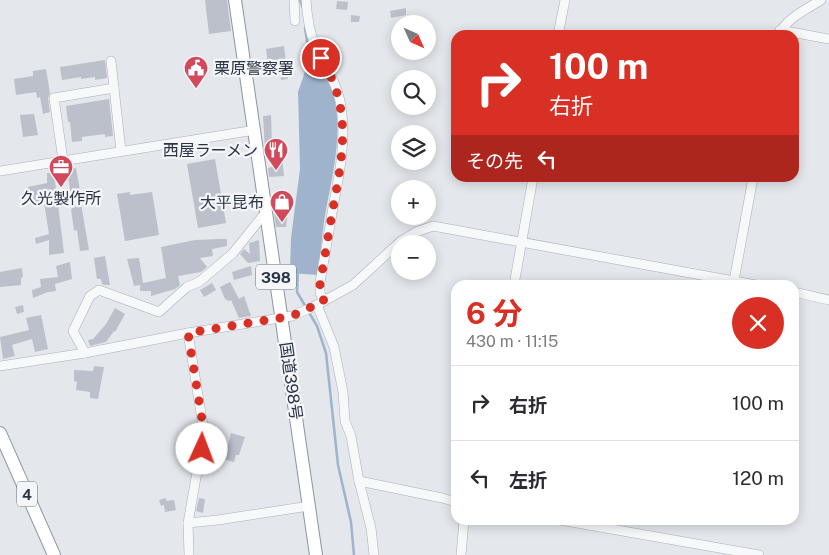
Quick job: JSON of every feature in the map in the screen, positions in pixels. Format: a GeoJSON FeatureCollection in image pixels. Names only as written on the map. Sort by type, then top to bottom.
{"type":"FeatureCollection","features":[{"type":"Feature","properties":{"kind":"highway","name":"国道398号"},"geometry":{"type":"LineString","coordinates":[[236,0],[316,555]]}},
{"type":"Feature","properties":{"kind":"highway","name":"4"},"geometry":{"type":"LineString","coordinates":[[0,434],[54,555]]}},
{"type":"Feature","properties":{"kind":"street"},"geometry":{"type":"LineString","coordinates":[[294,0],[295,21]]}},
{"type":"Feature","properties":{"kind":"street"},"geometry":{"type":"LineString","coordinates":[[306,0],[314,44],[330,72],[340,99],[343,124],[339,175],[318,304],[334,347],[343,392],[345,421],[351,436],[359,482],[371,528],[374,555]]}},
{"type":"Feature","properties":{"kind":"street"},"geometry":{"type":"LineString","coordinates":[[559,30],[564,0]]}},
{"type":"Feature","properties":{"kind":"street"},"geometry":{"type":"LineString","coordinates":[[782,30],[798,14],[820,0]]}},
{"type":"Feature","properties":{"kind":"street"},"geometry":{"type":"LineString","coordinates":[[799,35],[829,40]]}},
{"type":"Feature","properties":{"kind":"street"},"geometry":{"type":"LineString","coordinates":[[111,61],[121,151]]}},
{"type":"Feature","properties":{"kind":"street"},"geometry":{"type":"LineString","coordinates":[[63,160],[54,98],[114,88]]}},
{"type":"Feature","properties":{"kind":"street"},"geometry":{"type":"LineString","coordinates":[[0,171],[255,130]]}},
{"type":"Feature","properties":{"kind":"street"},"geometry":{"type":"LineString","coordinates":[[515,280],[532,182]]}},
{"type":"Feature","properties":{"kind":"street"},"geometry":{"type":"LineString","coordinates":[[734,280],[752,182]]}},
{"type":"Feature","properties":{"kind":"street"},"geometry":{"type":"LineString","coordinates":[[85,353],[73,331],[90,296],[99,290],[158,312],[187,286],[200,282],[233,253],[266,212]]}},
{"type":"Feature","properties":{"kind":"street"},"geometry":{"type":"LineString","coordinates":[[0,366],[85,353],[298,314],[352,285],[401,241],[416,232],[433,226],[729,280]]}},
{"type":"Feature","properties":{"kind":"street"},"geometry":{"type":"LineString","coordinates":[[799,293],[829,300]]}},
{"type":"Feature","properties":{"kind":"street"},"geometry":{"type":"LineString","coordinates":[[188,333],[204,432],[188,523],[188,555]]}},
{"type":"Feature","properties":{"kind":"street"},"geometry":{"type":"LineString","coordinates":[[359,482],[451,501]]}},
{"type":"Feature","properties":{"kind":"street"},"geometry":{"type":"LineString","coordinates":[[188,523],[309,506]]}},
{"type":"Feature","properties":{"kind":"street"},"geometry":{"type":"LineString","coordinates":[[461,555],[464,525]]}},
{"type":"Feature","properties":{"kind":"street"},"geometry":{"type":"LineString","coordinates":[[588,525],[759,555]]}},
{"type":"Feature","properties":{"kind":"water"},"geometry":{"type":"Polygon","coordinates":[[[310,57],[323,72],[332,90],[338,129],[318,275],[290,273],[291,238],[300,169],[298,92],[310,57]]]}},
{"type":"Feature","properties":{"kind":"building"},"geometry":{"type":"Polygon","coordinates":[[[205,0],[227,0],[231,31],[209,34],[205,0]]]}},
{"type":"Feature","properties":{"kind":"building"},"geometry":{"type":"Polygon","coordinates":[[[337,1],[348,2],[347,10],[336,9],[337,1]]]}},
{"type":"Feature","properties":{"kind":"building"},"geometry":{"type":"Polygon","coordinates":[[[406,8],[406,15],[391,15],[391,18],[390,11],[406,8]]]}},
{"type":"Feature","properties":{"kind":"building"},"geometry":{"type":"Polygon","coordinates":[[[351,15],[360,16],[359,22],[351,22],[351,15]]]}},
{"type":"Feature","properties":{"kind":"building"},"geometry":{"type":"Polygon","coordinates":[[[284,46],[288,79],[281,80],[280,69],[269,71],[266,49],[284,46]]]}},
{"type":"Feature","properties":{"kind":"building"},"geometry":{"type":"Polygon","coordinates":[[[105,60],[107,78],[95,80],[95,77],[81,79],[81,77],[62,80],[60,67],[105,60]]]}},
{"type":"Feature","properties":{"kind":"building"},"geometry":{"type":"Polygon","coordinates":[[[46,69],[50,93],[48,98],[50,112],[43,114],[40,97],[37,98],[36,92],[16,95],[14,79],[33,76],[33,71],[46,69]]]}},
{"type":"Feature","properties":{"kind":"building"},"geometry":{"type":"Polygon","coordinates":[[[109,99],[113,136],[105,137],[105,134],[82,137],[82,141],[72,142],[66,106],[109,99]]]}},
{"type":"Feature","properties":{"kind":"building"},"geometry":{"type":"Polygon","coordinates":[[[34,114],[38,135],[23,137],[20,115],[34,114]]]}},
{"type":"Feature","properties":{"kind":"building"},"geometry":{"type":"Polygon","coordinates":[[[271,115],[272,145],[284,145],[284,157],[282,157],[284,176],[269,177],[268,168],[272,167],[272,150],[265,150],[263,116],[271,115]]]}},
{"type":"Feature","properties":{"kind":"building"},"geometry":{"type":"Polygon","coordinates":[[[215,159],[226,223],[198,228],[187,164],[215,159]]]}},
{"type":"Feature","properties":{"kind":"building"},"geometry":{"type":"Polygon","coordinates":[[[76,168],[81,195],[71,197],[67,169],[76,168]]]}},
{"type":"Feature","properties":{"kind":"building"},"geometry":{"type":"Polygon","coordinates":[[[47,173],[54,173],[64,253],[49,255],[49,240],[36,244],[35,238],[49,234],[44,203],[31,205],[28,187],[47,183],[47,173]]]}},
{"type":"Feature","properties":{"kind":"building"},"geometry":{"type":"Polygon","coordinates":[[[130,192],[130,195],[152,192],[159,235],[125,241],[117,194],[130,192]]]}},
{"type":"Feature","properties":{"kind":"building"},"geometry":{"type":"Polygon","coordinates":[[[81,204],[89,250],[80,251],[77,230],[74,231],[71,209],[81,204]]]}},
{"type":"Feature","properties":{"kind":"building"},"geometry":{"type":"Polygon","coordinates":[[[288,210],[286,227],[276,227],[274,213],[288,210]]]}},
{"type":"Feature","properties":{"kind":"building"},"geometry":{"type":"Polygon","coordinates":[[[227,239],[227,246],[212,249],[213,256],[200,258],[207,267],[201,272],[178,276],[180,285],[175,289],[151,296],[151,291],[140,291],[140,285],[134,286],[127,259],[139,258],[143,283],[166,278],[161,247],[195,240],[227,239]]]}},
{"type":"Feature","properties":{"kind":"building"},"geometry":{"type":"Polygon","coordinates":[[[259,240],[260,261],[248,263],[240,254],[244,249],[250,254],[249,243],[259,240]]]}},
{"type":"Feature","properties":{"kind":"building"},"geometry":{"type":"Polygon","coordinates":[[[105,256],[110,285],[102,284],[101,279],[97,279],[94,258],[105,256]]]}},
{"type":"Feature","properties":{"kind":"building"},"geometry":{"type":"Polygon","coordinates":[[[70,262],[72,279],[55,284],[56,291],[33,298],[32,290],[41,287],[40,279],[58,277],[56,266],[70,262]]]}},
{"type":"Feature","properties":{"kind":"building"},"geometry":{"type":"Polygon","coordinates":[[[251,266],[252,275],[234,280],[232,272],[251,266]]]}},
{"type":"Feature","properties":{"kind":"building"},"geometry":{"type":"Polygon","coordinates":[[[22,268],[23,277],[21,278],[21,285],[0,287],[0,272],[22,268]]]}},
{"type":"Feature","properties":{"kind":"building"},"geometry":{"type":"Polygon","coordinates":[[[230,282],[239,299],[244,296],[251,316],[239,318],[231,300],[225,299],[220,287],[230,282]]]}},
{"type":"Feature","properties":{"kind":"building"},"geometry":{"type":"Polygon","coordinates":[[[212,283],[216,290],[204,297],[200,290],[212,283]]]}},
{"type":"Feature","properties":{"kind":"building"},"geometry":{"type":"Polygon","coordinates":[[[23,305],[24,312],[17,314],[15,307],[23,305]]]}},
{"type":"Feature","properties":{"kind":"building"},"geometry":{"type":"Polygon","coordinates":[[[115,308],[125,314],[115,332],[106,342],[90,346],[88,340],[93,339],[106,324],[115,308]]]}},
{"type":"Feature","properties":{"kind":"building"},"geometry":{"type":"Polygon","coordinates":[[[41,315],[48,349],[35,352],[32,339],[12,345],[15,356],[3,359],[0,337],[29,330],[26,318],[41,315]]]}},
{"type":"Feature","properties":{"kind":"building"},"geometry":{"type":"Polygon","coordinates":[[[94,366],[104,367],[98,399],[90,398],[90,392],[76,390],[77,382],[74,381],[74,370],[93,371],[94,366]]]}},
{"type":"Feature","properties":{"kind":"building"},"geometry":{"type":"Polygon","coordinates":[[[231,433],[245,437],[239,455],[236,455],[234,462],[206,455],[208,445],[212,444],[227,449],[231,433]]]}},
{"type":"Feature","properties":{"kind":"building"},"geometry":{"type":"Polygon","coordinates":[[[166,498],[166,501],[174,500],[176,510],[165,512],[164,505],[161,506],[159,500],[166,498]]]}},
{"type":"Feature","properties":{"kind":"building"},"geometry":{"type":"Polygon","coordinates":[[[199,498],[205,499],[203,513],[196,511],[199,498]]]}},
{"type":"Feature","properties":{"kind":"waterway"},"geometry":{"type":"LineString","coordinates":[[300,0],[303,8]]}},
{"type":"Feature","properties":{"kind":"waterway"},"geometry":{"type":"LineString","coordinates":[[305,28],[310,60]]}},
{"type":"Feature","properties":{"kind":"waterway"},"geometry":{"type":"LineString","coordinates":[[298,271],[297,292],[317,326],[326,353],[338,465],[351,522],[354,555]]}},
{"type":"Feature","properties":{"kind":"place","name":"栗原警察署"},"geometry":{"type":"Point","coordinates":[196,89]}},
{"type":"Feature","properties":{"kind":"place","name":"西屋ラーメン"},"geometry":{"type":"Point","coordinates":[276,171]}},
{"type":"Feature","properties":{"kind":"place","name":"久光製作所"},"geometry":{"type":"Point","coordinates":[61,188]}},
{"type":"Feature","properties":{"kind":"place","name":"大平昆布"},"geometry":{"type":"Point","coordinates":[282,223]}},
{"type":"Feature","properties":{"kind":"route"},"geometry":{"type":"LineString","coordinates":[[202,449],[204,432],[188,333],[292,316],[324,301],[320,293],[320,283],[339,175],[343,124],[340,99],[330,72],[321,58]]}}]}
